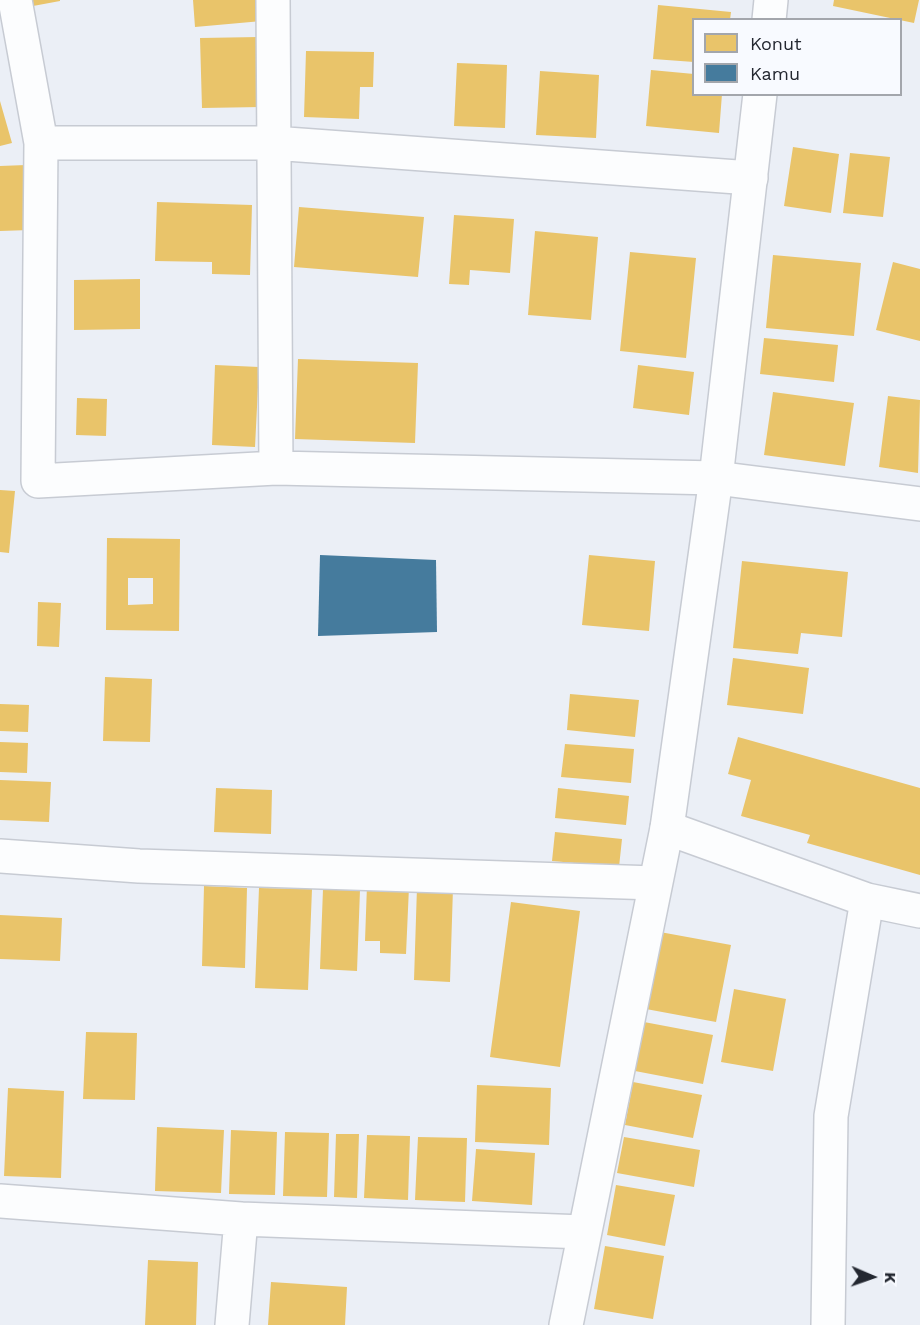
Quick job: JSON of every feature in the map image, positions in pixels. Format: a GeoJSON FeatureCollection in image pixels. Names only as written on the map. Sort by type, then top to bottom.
{"type":"FeatureCollection","features":[{"type":"Feature","properties":{"kind":"street"},"geometry":{"type":"LineString","coordinates":[[15,0],[41,143],[38,481],[276,468],[717,478],[920,504]]}},
{"type":"Feature","properties":{"kind":"street"},"geometry":{"type":"LineString","coordinates":[[273,0],[276,468]]}},
{"type":"Feature","properties":{"kind":"street"},"geometry":{"type":"LineString","coordinates":[[769,18],[771,0]]}},
{"type":"Feature","properties":{"kind":"street"},"geometry":{"type":"LineString","coordinates":[[566,1325],[667,828],[717,478],[760,96]]}},
{"type":"Feature","properties":{"kind":"street"},"geometry":{"type":"LineString","coordinates":[[41,143],[273,143],[750,178]]}},
{"type":"Feature","properties":{"kind":"street"},"geometry":{"type":"LineString","coordinates":[[667,828],[867,900],[920,911]]}},
{"type":"Feature","properties":{"kind":"street"},"geometry":{"type":"LineString","coordinates":[[0,856],[139,866],[655,883]]}},
{"type":"Feature","properties":{"kind":"street"},"geometry":{"type":"LineString","coordinates":[[828,1325],[831,1116],[867,900]]}},
{"type":"Feature","properties":{"kind":"street"},"geometry":{"type":"LineString","coordinates":[[0,1201],[241,1220],[584,1232]]}},
{"type":"Feature","properties":{"kind":"street"},"geometry":{"type":"LineString","coordinates":[[232,1325],[241,1220]]}},
{"type":"Feature","properties":{"kind":"building: Konut"},"geometry":{"type":"Polygon","coordinates":[[[32,0],[60,0],[60,1],[33,6],[32,0]]]}},
{"type":"Feature","properties":{"kind":"building: Konut"},"geometry":{"type":"Polygon","coordinates":[[[193,0],[260,0],[262,21],[195,27],[193,0]]]}},
{"type":"Feature","properties":{"kind":"building: Konut"},"geometry":{"type":"Polygon","coordinates":[[[834,0],[919,0],[914,23],[902,20],[902,18],[890,18],[833,6],[834,0]]]}},
{"type":"Feature","properties":{"kind":"building: Konut"},"geometry":{"type":"Polygon","coordinates":[[[658,5],[731,12],[730,18],[692,18],[692,62],[653,59],[658,5]]]}},
{"type":"Feature","properties":{"kind":"building: Konut"},"geometry":{"type":"Polygon","coordinates":[[[259,37],[261,107],[202,108],[200,38],[259,37]]]}},
{"type":"Feature","properties":{"kind":"building: Konut"},"geometry":{"type":"Polygon","coordinates":[[[306,51],[374,52],[373,87],[360,87],[359,119],[304,117],[306,51]]]}},
{"type":"Feature","properties":{"kind":"building: Konut"},"geometry":{"type":"Polygon","coordinates":[[[457,63],[507,65],[505,128],[454,126],[457,63]]]}},
{"type":"Feature","properties":{"kind":"building: Konut"},"geometry":{"type":"Polygon","coordinates":[[[651,70],[692,74],[692,96],[722,96],[719,133],[646,126],[651,70]]]}},
{"type":"Feature","properties":{"kind":"building: Konut"},"geometry":{"type":"Polygon","coordinates":[[[540,71],[599,75],[596,138],[536,135],[540,71]]]}},
{"type":"Feature","properties":{"kind":"building: Konut"},"geometry":{"type":"Polygon","coordinates":[[[0,101],[12,143],[0,146],[0,101]]]}},
{"type":"Feature","properties":{"kind":"building: Konut"},"geometry":{"type":"Polygon","coordinates":[[[793,147],[839,154],[831,213],[784,206],[793,147]]]}},
{"type":"Feature","properties":{"kind":"building: Konut"},"geometry":{"type":"Polygon","coordinates":[[[850,153],[890,157],[883,217],[843,213],[850,153]]]}},
{"type":"Feature","properties":{"kind":"building: Konut"},"geometry":{"type":"Polygon","coordinates":[[[26,165],[30,230],[0,231],[0,166],[26,165]]]}},
{"type":"Feature","properties":{"kind":"building: Konut"},"geometry":{"type":"Polygon","coordinates":[[[157,202],[252,205],[250,275],[212,274],[212,262],[155,261],[157,202]]]}},
{"type":"Feature","properties":{"kind":"building: Konut"},"geometry":{"type":"Polygon","coordinates":[[[299,207],[424,217],[418,277],[294,267],[299,207]]]}},
{"type":"Feature","properties":{"kind":"building: Konut"},"geometry":{"type":"Polygon","coordinates":[[[454,215],[514,219],[510,273],[470,270],[469,285],[449,284],[454,215]]]}},
{"type":"Feature","properties":{"kind":"building: Konut"},"geometry":{"type":"Polygon","coordinates":[[[535,231],[598,237],[591,320],[528,315],[535,231]]]}},
{"type":"Feature","properties":{"kind":"building: Konut"},"geometry":{"type":"Polygon","coordinates":[[[630,252],[696,258],[686,358],[620,351],[630,252]]]}},
{"type":"Feature","properties":{"kind":"building: Konut"},"geometry":{"type":"Polygon","coordinates":[[[773,255],[861,263],[854,336],[766,328],[773,255]]]}},
{"type":"Feature","properties":{"kind":"building: Konut"},"geometry":{"type":"Polygon","coordinates":[[[893,262],[920,269],[920,341],[876,330],[893,262]]]}},
{"type":"Feature","properties":{"kind":"building: Konut"},"geometry":{"type":"Polygon","coordinates":[[[140,279],[140,329],[74,330],[74,280],[140,279]]]}},
{"type":"Feature","properties":{"kind":"building: Konut"},"geometry":{"type":"Polygon","coordinates":[[[764,338],[838,345],[834,382],[760,374],[764,338]]]}},
{"type":"Feature","properties":{"kind":"building: Konut"},"geometry":{"type":"Polygon","coordinates":[[[298,359],[418,363],[415,443],[295,439],[298,359]]]}},
{"type":"Feature","properties":{"kind":"building: Konut"},"geometry":{"type":"Polygon","coordinates":[[[215,365],[259,367],[255,447],[212,445],[215,365]]]}},
{"type":"Feature","properties":{"kind":"building: Konut"},"geometry":{"type":"Polygon","coordinates":[[[638,365],[694,372],[689,415],[633,408],[638,365]]]}},
{"type":"Feature","properties":{"kind":"building: Konut"},"geometry":{"type":"Polygon","coordinates":[[[773,392],[854,403],[845,466],[764,455],[773,392]]]}},
{"type":"Feature","properties":{"kind":"building: Konut"},"geometry":{"type":"Polygon","coordinates":[[[888,396],[920,400],[918,473],[879,467],[888,396]]]}},
{"type":"Feature","properties":{"kind":"building: Konut"},"geometry":{"type":"Polygon","coordinates":[[[77,398],[107,399],[106,436],[76,435],[77,398]]]}},
{"type":"Feature","properties":{"kind":"building: Konut"},"geometry":{"type":"Polygon","coordinates":[[[0,490],[15,491],[9,553],[0,552],[0,490]]]}},
{"type":"Feature","properties":{"kind":"building: Konut"},"geometry":{"type":"Polygon","coordinates":[[[107,538],[180,539],[179,631],[106,630],[107,538]],[[128,578],[128,605],[153,604],[153,578],[128,578]]]}},
{"type":"Feature","properties":{"kind":"building: Konut"},"geometry":{"type":"Polygon","coordinates":[[[589,555],[655,561],[649,631],[582,625],[589,555]]]}},
{"type":"Feature","properties":{"kind":"building: Konut"},"geometry":{"type":"Polygon","coordinates":[[[742,561],[848,572],[842,637],[801,633],[798,654],[733,648],[742,561]]]}},
{"type":"Feature","properties":{"kind":"building: Konut"},"geometry":{"type":"Polygon","coordinates":[[[38,602],[61,603],[59,647],[37,646],[38,602]]]}},
{"type":"Feature","properties":{"kind":"building: Konut"},"geometry":{"type":"Polygon","coordinates":[[[733,658],[809,668],[803,714],[727,705],[733,658]]]}},
{"type":"Feature","properties":{"kind":"building: Konut"},"geometry":{"type":"Polygon","coordinates":[[[105,677],[152,679],[150,742],[103,741],[105,677]]]}},
{"type":"Feature","properties":{"kind":"building: Konut"},"geometry":{"type":"Polygon","coordinates":[[[570,694],[639,700],[635,737],[567,730],[570,694]]]}},
{"type":"Feature","properties":{"kind":"building: Konut"},"geometry":{"type":"Polygon","coordinates":[[[0,704],[29,705],[28,732],[0,731],[0,704]]]}},
{"type":"Feature","properties":{"kind":"building: Konut"},"geometry":{"type":"Polygon","coordinates":[[[738,737],[920,788],[920,875],[807,843],[810,835],[741,816],[751,780],[728,774],[738,737]]]}},
{"type":"Feature","properties":{"kind":"building: Konut"},"geometry":{"type":"Polygon","coordinates":[[[0,742],[28,743],[27,773],[0,772],[0,742]]]}},
{"type":"Feature","properties":{"kind":"building: Konut"},"geometry":{"type":"Polygon","coordinates":[[[565,744],[634,749],[631,783],[561,777],[565,744]]]}},
{"type":"Feature","properties":{"kind":"building: Konut"},"geometry":{"type":"Polygon","coordinates":[[[0,780],[51,782],[49,822],[0,820],[0,780]]]}},
{"type":"Feature","properties":{"kind":"building: Konut"},"geometry":{"type":"Polygon","coordinates":[[[216,788],[272,790],[271,834],[214,832],[216,788]]]}},
{"type":"Feature","properties":{"kind":"building: Konut"},"geometry":{"type":"Polygon","coordinates":[[[558,788],[629,796],[626,825],[555,818],[558,788]]]}},
{"type":"Feature","properties":{"kind":"building: Konut"},"geometry":{"type":"Polygon","coordinates":[[[555,832],[622,839],[619,867],[552,861],[555,832]]]}},
{"type":"Feature","properties":{"kind":"building: Konut"},"geometry":{"type":"Polygon","coordinates":[[[367,885],[409,887],[406,954],[380,953],[380,941],[365,941],[367,885]]]}},
{"type":"Feature","properties":{"kind":"building: Konut"},"geometry":{"type":"Polygon","coordinates":[[[204,886],[247,888],[245,968],[202,966],[204,886]]]}},
{"type":"Feature","properties":{"kind":"building: Konut"},"geometry":{"type":"Polygon","coordinates":[[[417,887],[453,888],[450,982],[414,980],[417,887]]]}},
{"type":"Feature","properties":{"kind":"building: Konut"},"geometry":{"type":"Polygon","coordinates":[[[259,888],[312,889],[308,990],[255,988],[259,888]]]}},
{"type":"Feature","properties":{"kind":"building: Konut"},"geometry":{"type":"Polygon","coordinates":[[[323,889],[360,890],[357,971],[320,969],[323,889]]]}},
{"type":"Feature","properties":{"kind":"building: Konut"},"geometry":{"type":"Polygon","coordinates":[[[511,902],[580,911],[560,1067],[490,1057],[511,902]]]}},
{"type":"Feature","properties":{"kind":"building: Konut"},"geometry":{"type":"Polygon","coordinates":[[[0,915],[62,918],[60,961],[0,959],[0,915]]]}},
{"type":"Feature","properties":{"kind":"building: Konut"},"geometry":{"type":"Polygon","coordinates":[[[660,932],[731,945],[716,1022],[646,1009],[660,932]]]}},
{"type":"Feature","properties":{"kind":"building: Konut"},"geometry":{"type":"Polygon","coordinates":[[[734,989],[786,999],[773,1071],[721,1062],[734,989]]]}},
{"type":"Feature","properties":{"kind":"building: Konut"},"geometry":{"type":"Polygon","coordinates":[[[644,1022],[713,1035],[703,1084],[635,1071],[644,1022]]]}},
{"type":"Feature","properties":{"kind":"building: Konut"},"geometry":{"type":"Polygon","coordinates":[[[86,1032],[137,1033],[135,1100],[83,1099],[86,1032]]]}},
{"type":"Feature","properties":{"kind":"building: Konut"},"geometry":{"type":"Polygon","coordinates":[[[633,1082],[702,1095],[693,1138],[625,1125],[633,1082]]]}},
{"type":"Feature","properties":{"kind":"building: Konut"},"geometry":{"type":"Polygon","coordinates":[[[477,1085],[551,1088],[549,1145],[475,1142],[477,1085]]]}},
{"type":"Feature","properties":{"kind":"building: Konut"},"geometry":{"type":"Polygon","coordinates":[[[8,1088],[64,1091],[61,1178],[4,1176],[8,1088]]]}},
{"type":"Feature","properties":{"kind":"building: Konut"},"geometry":{"type":"Polygon","coordinates":[[[157,1127],[224,1130],[221,1193],[155,1191],[157,1127]]]}},
{"type":"Feature","properties":{"kind":"building: Konut"},"geometry":{"type":"Polygon","coordinates":[[[231,1130],[277,1132],[275,1195],[229,1194],[231,1130]]]}},
{"type":"Feature","properties":{"kind":"building: Konut"},"geometry":{"type":"Polygon","coordinates":[[[285,1132],[329,1133],[327,1197],[283,1196],[285,1132]]]}},
{"type":"Feature","properties":{"kind":"building: Konut"},"geometry":{"type":"Polygon","coordinates":[[[336,1134],[359,1134],[357,1198],[334,1197],[336,1134]]]}},
{"type":"Feature","properties":{"kind":"building: Konut"},"geometry":{"type":"Polygon","coordinates":[[[367,1135],[410,1136],[408,1200],[364,1198],[367,1135]]]}},
{"type":"Feature","properties":{"kind":"building: Konut"},"geometry":{"type":"Polygon","coordinates":[[[418,1137],[467,1138],[465,1202],[415,1200],[418,1137]]]}},
{"type":"Feature","properties":{"kind":"building: Konut"},"geometry":{"type":"Polygon","coordinates":[[[624,1137],[700,1150],[694,1187],[617,1173],[624,1137]]]}},
{"type":"Feature","properties":{"kind":"building: Konut"},"geometry":{"type":"Polygon","coordinates":[[[476,1149],[535,1153],[532,1205],[472,1201],[476,1149]]]}},
{"type":"Feature","properties":{"kind":"building: Konut"},"geometry":{"type":"Polygon","coordinates":[[[616,1185],[675,1195],[665,1246],[607,1235],[616,1185]]]}},
{"type":"Feature","properties":{"kind":"building: Konut"},"geometry":{"type":"Polygon","coordinates":[[[605,1246],[664,1256],[653,1319],[594,1309],[605,1246]]]}},
{"type":"Feature","properties":{"kind":"building: Konut"},"geometry":{"type":"Polygon","coordinates":[[[148,1260],[198,1262],[196,1325],[145,1325],[148,1260]]]}},
{"type":"Feature","properties":{"kind":"building: Konut"},"geometry":{"type":"Polygon","coordinates":[[[271,1282],[347,1287],[345,1325],[268,1325],[271,1282]]]}},
{"type":"Feature","properties":{"kind":"building: Kamu"},"geometry":{"type":"Polygon","coordinates":[[[320,555],[436,560],[437,632],[318,636],[320,555]]]}}]}
